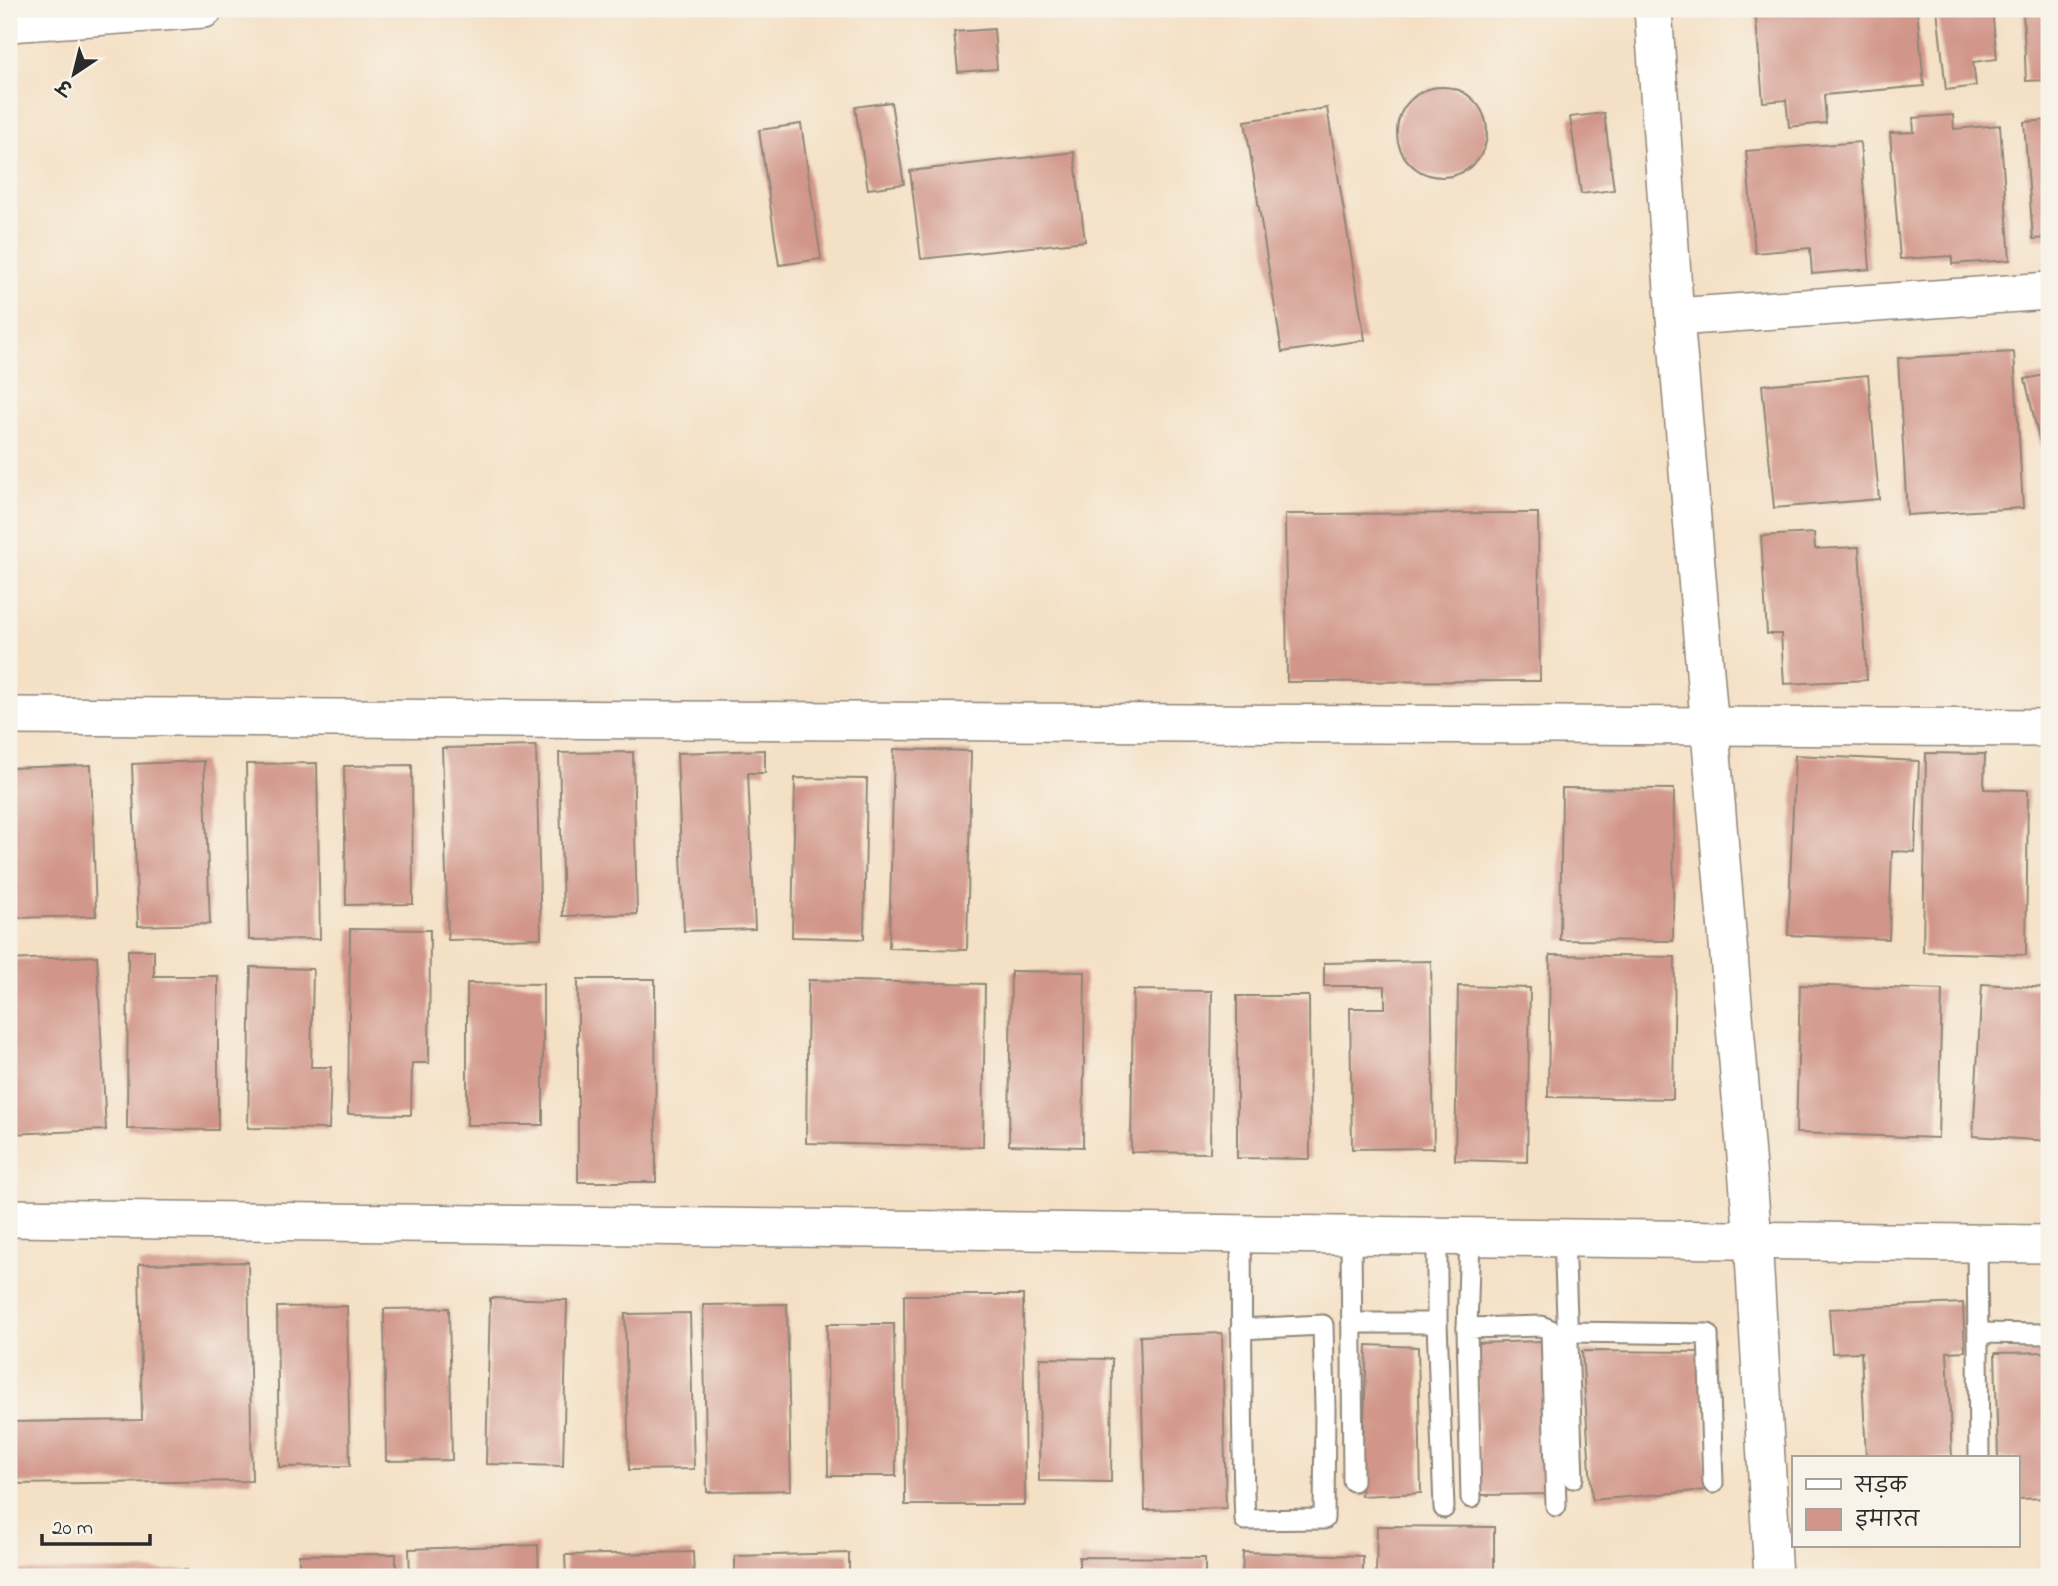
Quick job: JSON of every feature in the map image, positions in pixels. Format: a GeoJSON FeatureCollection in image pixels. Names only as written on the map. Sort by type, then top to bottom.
{"type":"FeatureCollection","features":[{"type":"Feature","properties":{"kind":"street"},"geometry":{"type":"LineString","coordinates":[[9,23],[204,9]]}},
{"type":"Feature","properties":{"kind":"street"},"geometry":{"type":"LineString","coordinates":[[1653,9],[1675,317],[1753,1239],[1773,1577]]}},
{"type":"Feature","properties":{"kind":"street"},"geometry":{"type":"LineString","coordinates":[[1675,317],[2049,291]]}},
{"type":"Feature","properties":{"kind":"street"},"geometry":{"type":"LineString","coordinates":[[9,716],[2049,728]]}},
{"type":"Feature","properties":{"kind":"street"},"geometry":{"type":"LineString","coordinates":[[9,1218],[2049,1244]]}},
{"type":"Feature","properties":{"kind":"lane"},"geometry":{"type":"LineString","coordinates":[[1241,1233],[1241,1329],[1245,1520],[1324,1519],[1324,1325],[1241,1329]]}},
{"type":"Feature","properties":{"kind":"lane"},"geometry":{"type":"LineString","coordinates":[[1351,1234],[1353,1481]]}},
{"type":"Feature","properties":{"kind":"lane"},"geometry":{"type":"LineString","coordinates":[[1444,1508],[1437,1323],[1454,1235]]}},
{"type":"Feature","properties":{"kind":"lane"},"geometry":{"type":"LineString","coordinates":[[1454,1235],[1467,1328],[1471,1498]]}},
{"type":"Feature","properties":{"kind":"lane"},"geometry":{"type":"LineString","coordinates":[[1564,1237],[1573,1478]]}},
{"type":"Feature","properties":{"kind":"lane"},"geometry":{"type":"LineString","coordinates":[[1977,1242],[1979,1456]]}},
{"type":"Feature","properties":{"kind":"lane"},"geometry":{"type":"LineString","coordinates":[[1352,1323],[1437,1323]]}},
{"type":"Feature","properties":{"kind":"lane"},"geometry":{"type":"LineString","coordinates":[[1467,1328],[1541,1326],[1551,1330],[1556,1506]]}},
{"type":"Feature","properties":{"kind":"lane"},"geometry":{"type":"LineString","coordinates":[[1569,1332],[1708,1334],[1713,1483]]}},
{"type":"Feature","properties":{"kind":"lane"},"geometry":{"type":"LineString","coordinates":[[1978,1333],[2049,1334]]}},
{"type":"Feature","properties":{"kind":"building"},"geometry":{"type":"Polygon","coordinates":[[[1755,9],[1917,9],[1924,86],[1824,95],[1826,123],[1789,127],[1786,100],[1763,102],[1755,9]]]}},
{"type":"Feature","properties":{"kind":"building"},"geometry":{"type":"Polygon","coordinates":[[[1937,9],[1992,9],[1997,59],[1973,62],[1976,86],[1946,90],[1937,9]]]}},
{"type":"Feature","properties":{"kind":"building"},"geometry":{"type":"Polygon","coordinates":[[[2023,9],[2049,9],[2049,80],[2026,81],[2023,9]]]}},
{"type":"Feature","properties":{"kind":"building"},"geometry":{"type":"Polygon","coordinates":[[[994,29],[997,69],[958,72],[954,32],[994,29]]]}},
{"type":"Feature","properties":{"kind":"building"},"geometry":{"type":"Polygon","coordinates":[[[1433,87],[1451,87],[1467,94],[1480,107],[1487,123],[1487,141],[1480,157],[1467,170],[1451,177],[1433,177],[1417,170],[1404,157],[1397,141],[1397,123],[1404,107],[1417,94],[1433,87]]]}},
{"type":"Feature","properties":{"kind":"building"},"geometry":{"type":"Polygon","coordinates":[[[891,102],[904,184],[868,189],[855,107],[891,102]]]}},
{"type":"Feature","properties":{"kind":"building"},"geometry":{"type":"Polygon","coordinates":[[[1327,108],[1365,340],[1282,352],[1245,121],[1327,108]]]}},
{"type":"Feature","properties":{"kind":"building"},"geometry":{"type":"Polygon","coordinates":[[[1604,113],[1614,190],[1581,194],[1570,117],[1604,113]]]}},
{"type":"Feature","properties":{"kind":"building"},"geometry":{"type":"Polygon","coordinates":[[[1953,115],[1954,129],[2000,125],[2010,260],[1952,264],[1952,256],[1900,259],[1890,133],[1914,132],[1913,118],[1953,115]]]}},
{"type":"Feature","properties":{"kind":"building"},"geometry":{"type":"Polygon","coordinates":[[[2049,120],[2049,238],[2033,239],[2024,122],[2049,120]]]}},
{"type":"Feature","properties":{"kind":"building"},"geometry":{"type":"Polygon","coordinates":[[[801,124],[821,259],[779,265],[759,130],[801,124]]]}},
{"type":"Feature","properties":{"kind":"building"},"geometry":{"type":"Polygon","coordinates":[[[1860,142],[1870,269],[1812,274],[1810,248],[1755,253],[1746,151],[1860,142]]]}},
{"type":"Feature","properties":{"kind":"building"},"geometry":{"type":"Polygon","coordinates":[[[1074,152],[1085,241],[921,259],[910,171],[1074,152]]]}},
{"type":"Feature","properties":{"kind":"building"},"geometry":{"type":"Polygon","coordinates":[[[2014,352],[2023,508],[1907,515],[1898,358],[2014,352]]]}},
{"type":"Feature","properties":{"kind":"building"},"geometry":{"type":"Polygon","coordinates":[[[2049,374],[2049,477],[2048,477],[2025,379],[2049,374]]]}},
{"type":"Feature","properties":{"kind":"building"},"geometry":{"type":"Polygon","coordinates":[[[1868,375],[1879,499],[1774,508],[1762,385],[1868,375]]]}},
{"type":"Feature","properties":{"kind":"building"},"geometry":{"type":"Polygon","coordinates":[[[1538,513],[1540,681],[1287,682],[1285,514],[1538,513]]]}},
{"type":"Feature","properties":{"kind":"building"},"geometry":{"type":"Polygon","coordinates":[[[1814,533],[1815,549],[1859,547],[1867,680],[1784,684],[1781,634],[1767,634],[1761,536],[1814,533]]]}},
{"type":"Feature","properties":{"kind":"building"},"geometry":{"type":"Polygon","coordinates":[[[536,746],[541,938],[448,940],[442,748],[536,746]]]}},
{"type":"Feature","properties":{"kind":"building"},"geometry":{"type":"Polygon","coordinates":[[[894,749],[971,751],[967,950],[889,948],[894,749]]]}},
{"type":"Feature","properties":{"kind":"building"},"geometry":{"type":"Polygon","coordinates":[[[765,750],[765,773],[748,773],[755,929],[684,931],[677,753],[765,750]]]}},
{"type":"Feature","properties":{"kind":"building"},"geometry":{"type":"Polygon","coordinates":[[[633,752],[637,914],[563,916],[559,753],[633,752]]]}},
{"type":"Feature","properties":{"kind":"building"},"geometry":{"type":"Polygon","coordinates":[[[1926,753],[1985,754],[1984,789],[2028,790],[2026,955],[1923,952],[1926,753]]]}},
{"type":"Feature","properties":{"kind":"building"},"geometry":{"type":"Polygon","coordinates":[[[1795,755],[1919,761],[1915,852],[1892,851],[1889,939],[1788,935],[1795,755]]]}},
{"type":"Feature","properties":{"kind":"building"},"geometry":{"type":"Polygon","coordinates":[[[204,761],[210,924],[138,926],[132,764],[204,761]]]}},
{"type":"Feature","properties":{"kind":"building"},"geometry":{"type":"Polygon","coordinates":[[[317,763],[320,939],[249,940],[246,764],[317,763]]]}},
{"type":"Feature","properties":{"kind":"building"},"geometry":{"type":"Polygon","coordinates":[[[91,765],[96,916],[9,918],[9,768],[91,765]]]}},
{"type":"Feature","properties":{"kind":"building"},"geometry":{"type":"Polygon","coordinates":[[[412,765],[413,904],[346,905],[344,766],[412,765]]]}},
{"type":"Feature","properties":{"kind":"building"},"geometry":{"type":"Polygon","coordinates":[[[795,778],[867,779],[864,939],[792,937],[795,778]]]}},
{"type":"Feature","properties":{"kind":"building"},"geometry":{"type":"Polygon","coordinates":[[[1562,788],[1674,789],[1673,941],[1560,940],[1562,788]]]}},
{"type":"Feature","properties":{"kind":"building"},"geometry":{"type":"Polygon","coordinates":[[[350,929],[430,930],[429,1063],[412,1063],[411,1115],[348,1114],[350,929]]]}},
{"type":"Feature","properties":{"kind":"building"},"geometry":{"type":"Polygon","coordinates":[[[128,950],[154,950],[154,976],[218,976],[218,1130],[127,1129],[128,950]]]}},
{"type":"Feature","properties":{"kind":"building"},"geometry":{"type":"Polygon","coordinates":[[[1550,955],[1675,957],[1673,1099],[1548,1097],[1550,955]]]}},
{"type":"Feature","properties":{"kind":"building"},"geometry":{"type":"Polygon","coordinates":[[[97,956],[106,1130],[9,1134],[9,960],[97,956]]]}},
{"type":"Feature","properties":{"kind":"building"},"geometry":{"type":"Polygon","coordinates":[[[1431,961],[1434,1148],[1352,1149],[1350,1008],[1385,1008],[1385,986],[1324,986],[1324,963],[1431,961]]]}},
{"type":"Feature","properties":{"kind":"building"},"geometry":{"type":"Polygon","coordinates":[[[251,967],[313,969],[311,1067],[331,1067],[329,1129],[248,1128],[251,967]]]}},
{"type":"Feature","properties":{"kind":"building"},"geometry":{"type":"Polygon","coordinates":[[[1011,971],[1085,972],[1083,1147],[1009,1145],[1011,971]]]}},
{"type":"Feature","properties":{"kind":"building"},"geometry":{"type":"Polygon","coordinates":[[[578,979],[655,979],[656,1182],[578,1182],[578,979]]]}},
{"type":"Feature","properties":{"kind":"building"},"geometry":{"type":"Polygon","coordinates":[[[808,980],[985,984],[983,1147],[806,1143],[808,980]]]}},
{"type":"Feature","properties":{"kind":"building"},"geometry":{"type":"Polygon","coordinates":[[[467,983],[543,984],[543,1125],[467,1125],[467,983]]]}},
{"type":"Feature","properties":{"kind":"building"},"geometry":{"type":"Polygon","coordinates":[[[1982,984],[2049,988],[2049,1141],[1973,1136],[1982,984]]]}},
{"type":"Feature","properties":{"kind":"building"},"geometry":{"type":"Polygon","coordinates":[[[1800,985],[1942,990],[1938,1138],[1796,1133],[1800,985]]]}},
{"type":"Feature","properties":{"kind":"building"},"geometry":{"type":"Polygon","coordinates":[[[1458,986],[1530,988],[1527,1162],[1455,1160],[1458,986]]]}},
{"type":"Feature","properties":{"kind":"building"},"geometry":{"type":"Polygon","coordinates":[[[1133,990],[1212,991],[1210,1153],[1131,1152],[1133,990]]]}},
{"type":"Feature","properties":{"kind":"building"},"geometry":{"type":"Polygon","coordinates":[[[1237,996],[1309,996],[1310,1159],[1237,1158],[1237,996]]]}},
{"type":"Feature","properties":{"kind":"building"},"geometry":{"type":"Polygon","coordinates":[[[248,1262],[252,1481],[9,1484],[9,1422],[142,1420],[139,1264],[248,1262]]]}},
{"type":"Feature","properties":{"kind":"building"},"geometry":{"type":"Polygon","coordinates":[[[904,1295],[1023,1295],[1025,1505],[905,1505],[904,1295]]]}},
{"type":"Feature","properties":{"kind":"building"},"geometry":{"type":"Polygon","coordinates":[[[490,1298],[567,1300],[563,1466],[486,1464],[490,1298]]]}},
{"type":"Feature","properties":{"kind":"building"},"geometry":{"type":"Polygon","coordinates":[[[1963,1303],[1965,1351],[1947,1352],[1952,1456],[1866,1456],[1861,1352],[1832,1353],[1829,1309],[1963,1303]]]}},
{"type":"Feature","properties":{"kind":"building"},"geometry":{"type":"Polygon","coordinates":[[[787,1304],[791,1490],[707,1492],[703,1305],[787,1304]]]}},
{"type":"Feature","properties":{"kind":"building"},"geometry":{"type":"Polygon","coordinates":[[[347,1306],[350,1466],[279,1467],[277,1307],[347,1306]]]}},
{"type":"Feature","properties":{"kind":"building"},"geometry":{"type":"Polygon","coordinates":[[[449,1308],[452,1460],[386,1461],[384,1309],[449,1308]]]}},
{"type":"Feature","properties":{"kind":"building"},"geometry":{"type":"Polygon","coordinates":[[[690,1313],[694,1469],[629,1470],[625,1314],[690,1313]]]}},
{"type":"Feature","properties":{"kind":"building"},"geometry":{"type":"Polygon","coordinates":[[[827,1324],[894,1324],[896,1476],[828,1476],[827,1324]]]}},
{"type":"Feature","properties":{"kind":"building"},"geometry":{"type":"Polygon","coordinates":[[[1222,1333],[1226,1508],[1145,1510],[1140,1336],[1222,1333]]]}},
{"type":"Feature","properties":{"kind":"building"},"geometry":{"type":"Polygon","coordinates":[[[1547,1341],[1552,1494],[1481,1495],[1476,1343],[1547,1341]]]}},
{"type":"Feature","properties":{"kind":"building"},"geometry":{"type":"Polygon","coordinates":[[[1367,1345],[1418,1347],[1421,1493],[1361,1496],[1367,1345]]]}},
{"type":"Feature","properties":{"kind":"building"},"geometry":{"type":"Polygon","coordinates":[[[1582,1351],[1701,1352],[1707,1490],[1592,1500],[1582,1351]]]}},
{"type":"Feature","properties":{"kind":"building"},"geometry":{"type":"Polygon","coordinates":[[[2049,1352],[2049,1498],[2020,1499],[2020,1456],[1998,1456],[1995,1353],[2049,1352]]]}},
{"type":"Feature","properties":{"kind":"building"},"geometry":{"type":"Polygon","coordinates":[[[1040,1358],[1112,1359],[1111,1482],[1039,1481],[1040,1358]]]}},
{"type":"Feature","properties":{"kind":"building"},"geometry":{"type":"Polygon","coordinates":[[[1377,1526],[1494,1527],[1494,1577],[1376,1577],[1377,1526]]]}},
{"type":"Feature","properties":{"kind":"building"},"geometry":{"type":"Polygon","coordinates":[[[538,1545],[539,1577],[410,1577],[409,1549],[538,1545]]]}},
{"type":"Feature","properties":{"kind":"building"},"geometry":{"type":"Polygon","coordinates":[[[693,1552],[694,1577],[566,1577],[565,1555],[693,1552]]]}},
{"type":"Feature","properties":{"kind":"building"},"geometry":{"type":"Polygon","coordinates":[[[1243,1552],[1363,1556],[1363,1577],[1242,1577],[1243,1552]]]}},
{"type":"Feature","properties":{"kind":"building"},"geometry":{"type":"Polygon","coordinates":[[[849,1553],[849,1577],[735,1577],[735,1556],[849,1553]]]}},
{"type":"Feature","properties":{"kind":"building"},"geometry":{"type":"Polygon","coordinates":[[[396,1554],[396,1577],[299,1577],[299,1555],[396,1554]]]}},
{"type":"Feature","properties":{"kind":"building"},"geometry":{"type":"Polygon","coordinates":[[[1079,1557],[1205,1558],[1205,1577],[1079,1577],[1079,1557]]]}},
{"type":"Feature","properties":{"kind":"building"},"geometry":{"type":"Polygon","coordinates":[[[187,1570],[187,1577],[9,1577],[9,1571],[187,1570]]]}}]}
